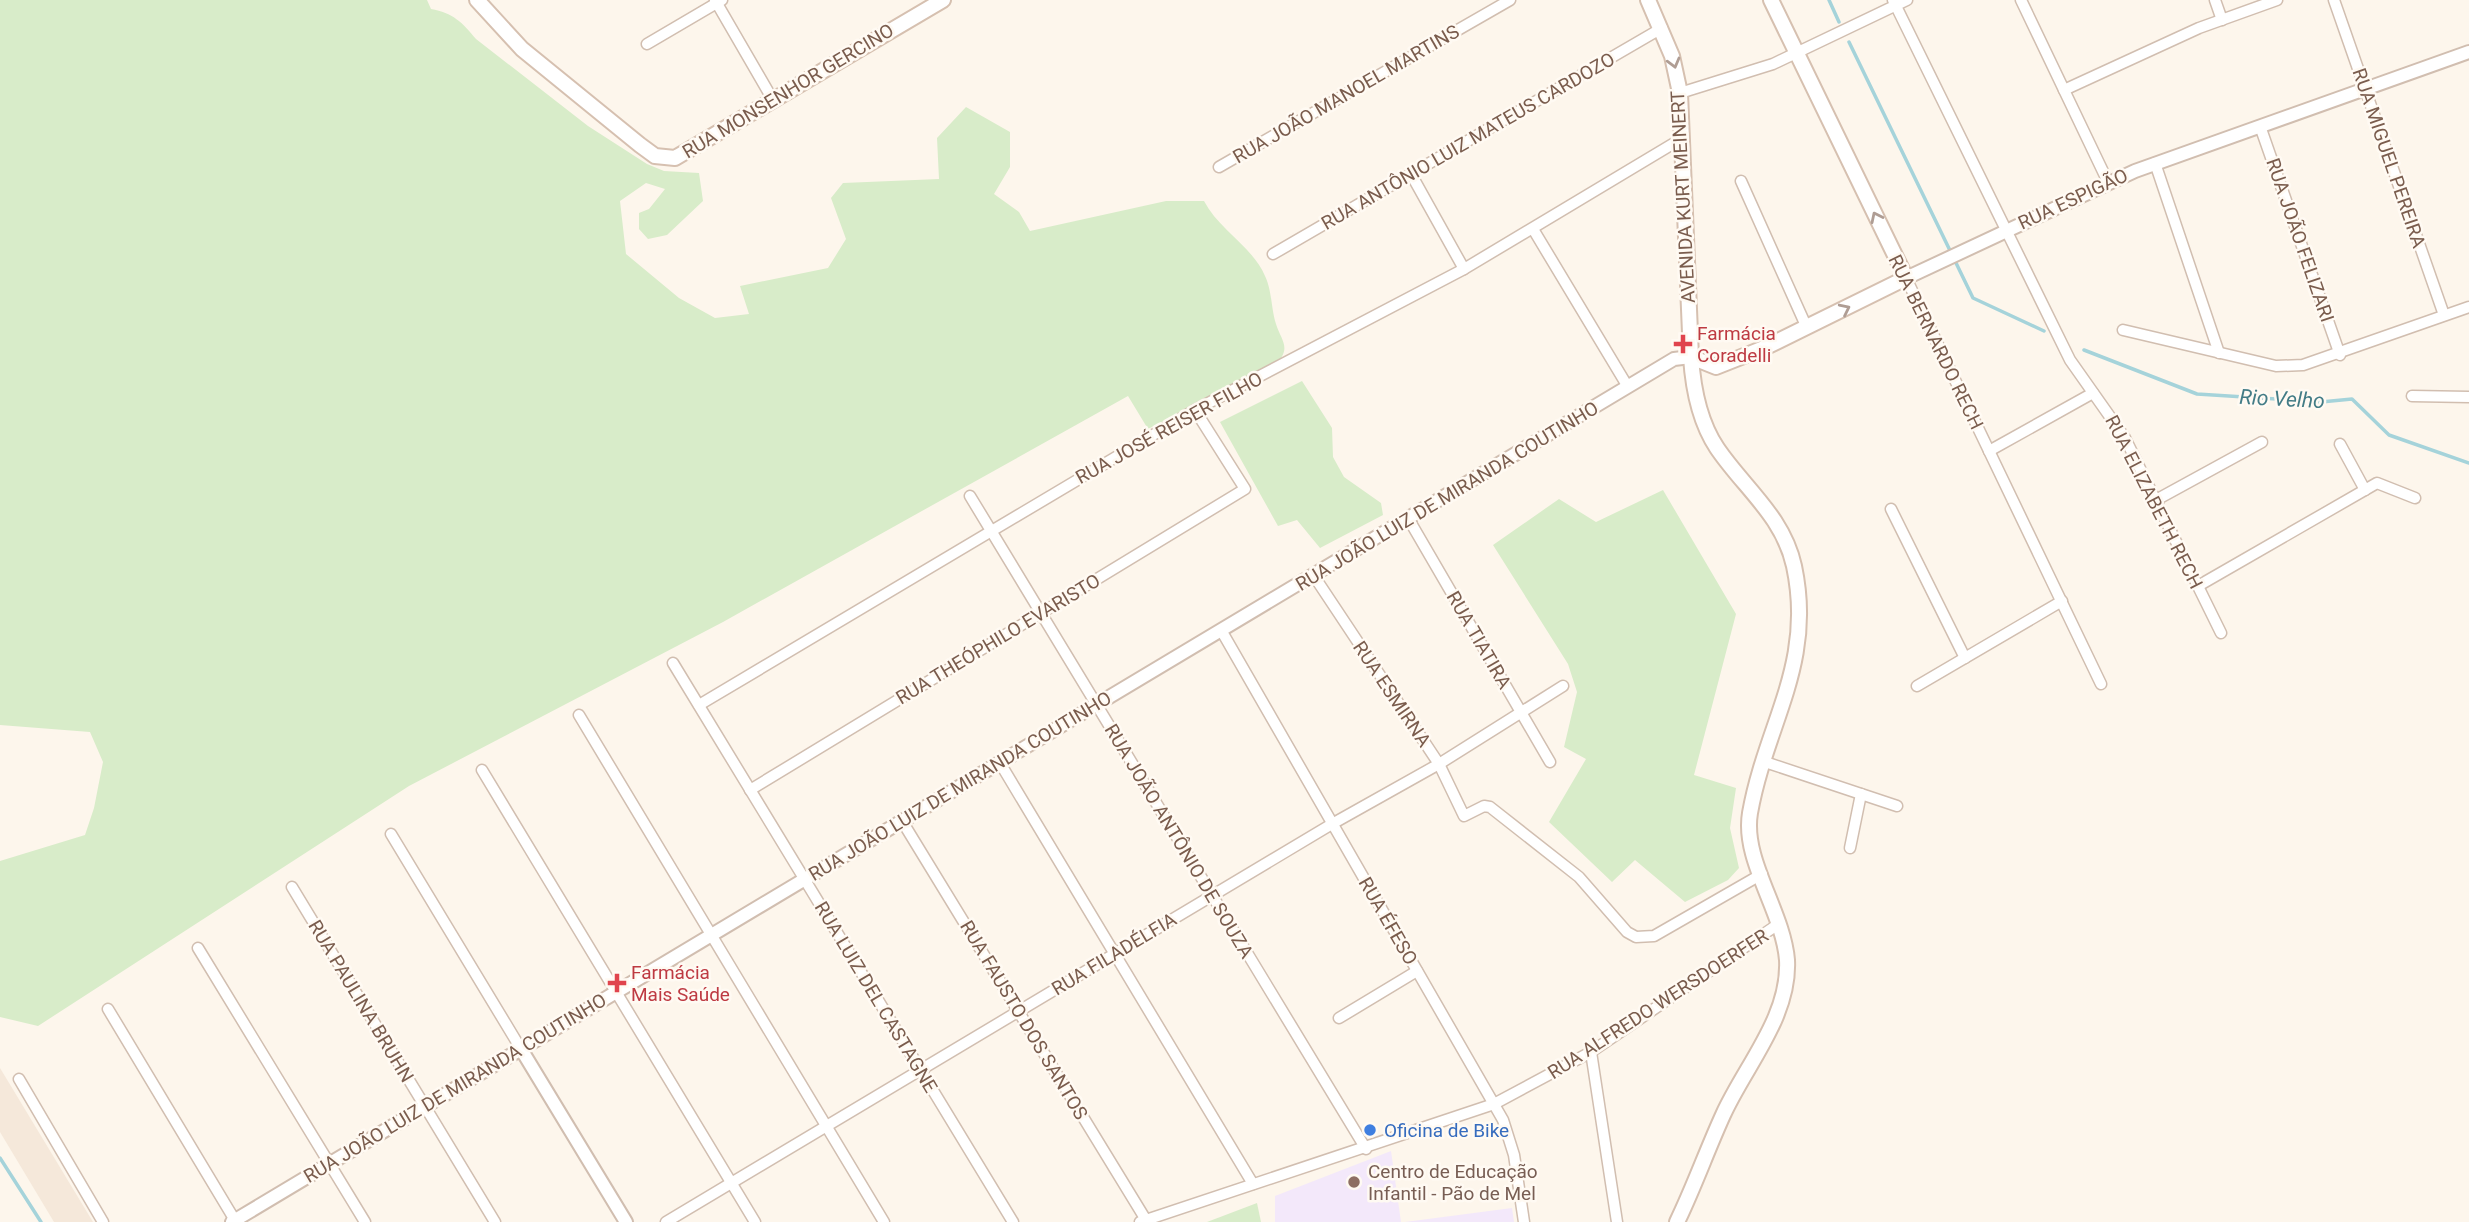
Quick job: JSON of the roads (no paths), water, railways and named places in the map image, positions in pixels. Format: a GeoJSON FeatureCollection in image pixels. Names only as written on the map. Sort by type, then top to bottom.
{"type":"FeatureCollection","features":[{"type":"Feature","properties":{"kind":"main road","name":"RUA MONSENHOR GERCINO"},"geometry":{"type":"LineString","coordinates":[[477,0],[522,49],[656,156],[675,158],[943,0]]}},
{"type":"Feature","properties":{"kind":"main road","name":"AVENIDA KURT MEINERT"},"geometry":{"type":"LineString","coordinates":[[1648,0],[1662,28],[1675,65],[1680,93],[1690,357],[1698,405]]}},
{"type":"Feature","properties":{"kind":"main road","name":"RUA BERNARDO RECH"},"geometry":{"type":"LineString","coordinates":[[1771,0],[1906,278]]}},
{"type":"Feature","properties":{"kind":"main road","name":"RUA ESPIGÃO"},"geometry":{"type":"LineString","coordinates":[[1716,367],[1807,328],[1906,278]]}},
{"type":"Feature","properties":{"kind":"main road"},"geometry":{"type":"LineString","coordinates":[[1677,1222],[1722,1116],[1780,1003],[1787,961],[1780,923],[1752,845],[1749,823],[1795,665],[1799,627],[1795,574],[1783,534],[1764,503],[1716,447],[1698,405],[1701,384],[1716,367],[1690,357]]}},
{"type":"Feature","properties":{"kind":"street","name":"RUA JOÃO MANOEL MARTINS"},"geometry":{"type":"LineString","coordinates":[[1219,167],[1510,0]]}},
{"type":"Feature","properties":{"kind":"street"},"geometry":{"type":"LineString","coordinates":[[1680,93],[1744,75],[1797,53],[1894,3],[1907,0]]}},
{"type":"Feature","properties":{"kind":"street"},"geometry":{"type":"LineString","coordinates":[[2021,0],[2108,181]]}},
{"type":"Feature","properties":{"kind":"street"},"geometry":{"type":"LineString","coordinates":[[2215,0],[2222,20]]}},
{"type":"Feature","properties":{"kind":"street"},"geometry":{"type":"LineString","coordinates":[[2064,90],[2222,20],[2277,0]]}},
{"type":"Feature","properties":{"kind":"street","name":"RUA MIGUEL PEREIRA"},"geometry":{"type":"LineString","coordinates":[[2334,0],[2444,316]]}},
{"type":"Feature","properties":{"kind":"street"},"geometry":{"type":"LineString","coordinates":[[648,44],[718,1],[773,100]]}},
{"type":"Feature","properties":{"kind":"street","name":"RUA ELIZABETH RECH"},"geometry":{"type":"LineString","coordinates":[[1894,3],[2070,360],[2119,426],[2221,633]]}},
{"type":"Feature","properties":{"kind":"street","name":"RUA ANTÔNIO LUIZ MATEUS CARDOZO"},"geometry":{"type":"LineString","coordinates":[[1273,254],[1662,28]]}},
{"type":"Feature","properties":{"kind":"street","name":"RUA ESPIGÃO"},"geometry":{"type":"LineString","coordinates":[[1906,278],[2108,181],[2469,52]]}},
{"type":"Feature","properties":{"kind":"street","name":"RUA JOÃO FELIZARI"},"geometry":{"type":"LineString","coordinates":[[2260,126],[2340,355]]}},
{"type":"Feature","properties":{"kind":"street","name":"RUA JOSÉ REISER FILHO"},"geometry":{"type":"LineString","coordinates":[[699,705],[1195,410],[1464,269],[1681,139]]}},
{"type":"Feature","properties":{"kind":"street"},"geometry":{"type":"LineString","coordinates":[[2155,163],[2219,353]]}},
{"type":"Feature","properties":{"kind":"street"},"geometry":{"type":"LineString","coordinates":[[1411,174],[1464,269]]}},
{"type":"Feature","properties":{"kind":"street"},"geometry":{"type":"LineString","coordinates":[[1741,181],[1807,328]]}},
{"type":"Feature","properties":{"kind":"street"},"geometry":{"type":"LineString","coordinates":[[1533,229],[1628,387]]}},
{"type":"Feature","properties":{"kind":"street","name":"RUA BERNARDO RECH"},"geometry":{"type":"LineString","coordinates":[[1906,278],[2101,684]]}},
{"type":"Feature","properties":{"kind":"street"},"geometry":{"type":"LineString","coordinates":[[2123,330],[2276,366],[2303,365],[2340,355],[2469,307]]}},
{"type":"Feature","properties":{"kind":"street","name":"RUA JOÃO LUIZ DE MIRANDA COUTINHO"},"geometry":{"type":"LineString","coordinates":[[234,1221],[1674,359],[1690,357]]}},
{"type":"Feature","properties":{"kind":"street"},"geometry":{"type":"LineString","coordinates":[[1989,451],[2093,393]]}},
{"type":"Feature","properties":{"kind":"street"},"geometry":{"type":"LineString","coordinates":[[2412,397],[2469,397]]}},
{"type":"Feature","properties":{"kind":"street","name":"RUA THEÓPHILO EVARISTO"},"geometry":{"type":"LineString","coordinates":[[750,790],[1245,489],[1195,410]]}},
{"type":"Feature","properties":{"kind":"street"},"geometry":{"type":"LineString","coordinates":[[2156,500],[2262,442]]}},
{"type":"Feature","properties":{"kind":"street"},"geometry":{"type":"LineString","coordinates":[[2340,444],[2365,490]]}},
{"type":"Feature","properties":{"kind":"street"},"geometry":{"type":"LineString","coordinates":[[2198,586],[2377,483],[2414,498]]}},
{"type":"Feature","properties":{"kind":"street","name":"RUA JOÃO ANTÔNIO DE SOUZA"},"geometry":{"type":"LineString","coordinates":[[970,496],[1366,1149]]}},
{"type":"Feature","properties":{"kind":"street"},"geometry":{"type":"LineString","coordinates":[[1891,509],[1965,658]]}},
{"type":"Feature","properties":{"kind":"street","name":"RUA TIATIRA"},"geometry":{"type":"LineString","coordinates":[[1408,518],[1550,762]]}},
{"type":"Feature","properties":{"kind":"street","name":"RUA ESMIRNA"},"geometry":{"type":"LineString","coordinates":[[1314,576],[1438,764],[1464,816],[1484,806],[1490,807],[1578,877],[1627,932],[1636,937],[1654,936],[1762,874]]}},
{"type":"Feature","properties":{"kind":"street"},"geometry":{"type":"LineString","coordinates":[[1917,686],[2062,601]]}},
{"type":"Feature","properties":{"kind":"street","name":"RUA ÉFESO"},"geometry":{"type":"LineString","coordinates":[[1221,630],[1494,1104],[1510,1137],[1524,1222]]}},
{"type":"Feature","properties":{"kind":"street","name":"RUA LUIZ DEL CASTAGNE"},"geometry":{"type":"LineString","coordinates":[[673,663],[1013,1222]]}},
{"type":"Feature","properties":{"kind":"street","name":"RUA FILADÉLFIA"},"geometry":{"type":"LineString","coordinates":[[666,1222],[1332,824],[1438,764],[1563,686]]}},
{"type":"Feature","properties":{"kind":"street"},"geometry":{"type":"LineString","coordinates":[[579,715],[884,1222]]}},
{"type":"Feature","properties":{"kind":"street"},"geometry":{"type":"LineString","coordinates":[[1000,762],[1253,1184]]}},
{"type":"Feature","properties":{"kind":"street"},"geometry":{"type":"LineString","coordinates":[[1765,762],[1897,806]]}},
{"type":"Feature","properties":{"kind":"street"},"geometry":{"type":"LineString","coordinates":[[482,770],[755,1222]]}},
{"type":"Feature","properties":{"kind":"street"},"geometry":{"type":"LineString","coordinates":[[1850,848],[1861,794]]}},
{"type":"Feature","properties":{"kind":"street","name":"RUA FAUSTO DOS SANTOS"},"geometry":{"type":"LineString","coordinates":[[902,821],[1143,1221]]}},
{"type":"Feature","properties":{"kind":"street"},"geometry":{"type":"LineString","coordinates":[[391,834],[626,1222]]}},
{"type":"Feature","properties":{"kind":"street","name":"RUA PAULINA BRUHN"},"geometry":{"type":"LineString","coordinates":[[292,887],[495,1222]]}},
{"type":"Feature","properties":{"kind":"street","name":"RUA ALFREDO WERSDOERFER"},"geometry":{"type":"LineString","coordinates":[[1143,1221],[1366,1149],[1494,1104],[1591,1052],[1780,923]]}},
{"type":"Feature","properties":{"kind":"street"},"geometry":{"type":"LineString","coordinates":[[198,948],[365,1222]]}},
{"type":"Feature","properties":{"kind":"street"},"geometry":{"type":"LineString","coordinates":[[1339,1018],[1417,971]]}},
{"type":"Feature","properties":{"kind":"street"},"geometry":{"type":"LineString","coordinates":[[108,1009],[234,1221]]}},
{"type":"Feature","properties":{"kind":"street"},"geometry":{"type":"LineString","coordinates":[[1591,1052],[1617,1222]]}},
{"type":"Feature","properties":{"kind":"street"},"geometry":{"type":"LineString","coordinates":[[19,1079],[103,1222]]}},
{"type":"Feature","properties":{"kind":"waterway","name":"Rio Velho"},"geometry":{"type":"LineString","coordinates":[[1829,0],[1839,22]]}},
{"type":"Feature","properties":{"kind":"waterway","name":"Rio Velho"},"geometry":{"type":"LineString","coordinates":[[1849,42],[1973,298],[2044,331]]}},
{"type":"Feature","properties":{"kind":"waterway","name":"Rio Velho"},"geometry":{"type":"LineString","coordinates":[[2084,350],[2197,394],[2321,402],[2352,399],[2389,435],[2469,463]]}},
{"type":"Feature","properties":{"kind":"waterway"},"geometry":{"type":"LineString","coordinates":[[0,1158],[41,1222]]}},
{"type":"Feature","properties":{"kind":"place","name":"Farmácia Coradelli"},"geometry":{"type":"Point","coordinates":[1683,344]}},
{"type":"Feature","properties":{"kind":"place","name":"Farmácia Mais Saúde"},"geometry":{"type":"Point","coordinates":[617,983]}},
{"type":"Feature","properties":{"kind":"place","name":"Oficina de Bike"},"geometry":{"type":"Point","coordinates":[1370,1130]}},
{"type":"Feature","properties":{"kind":"place","name":"Centro de Educação Infantil - Pão de Mel"},"geometry":{"type":"Point","coordinates":[1354,1182]}}]}
